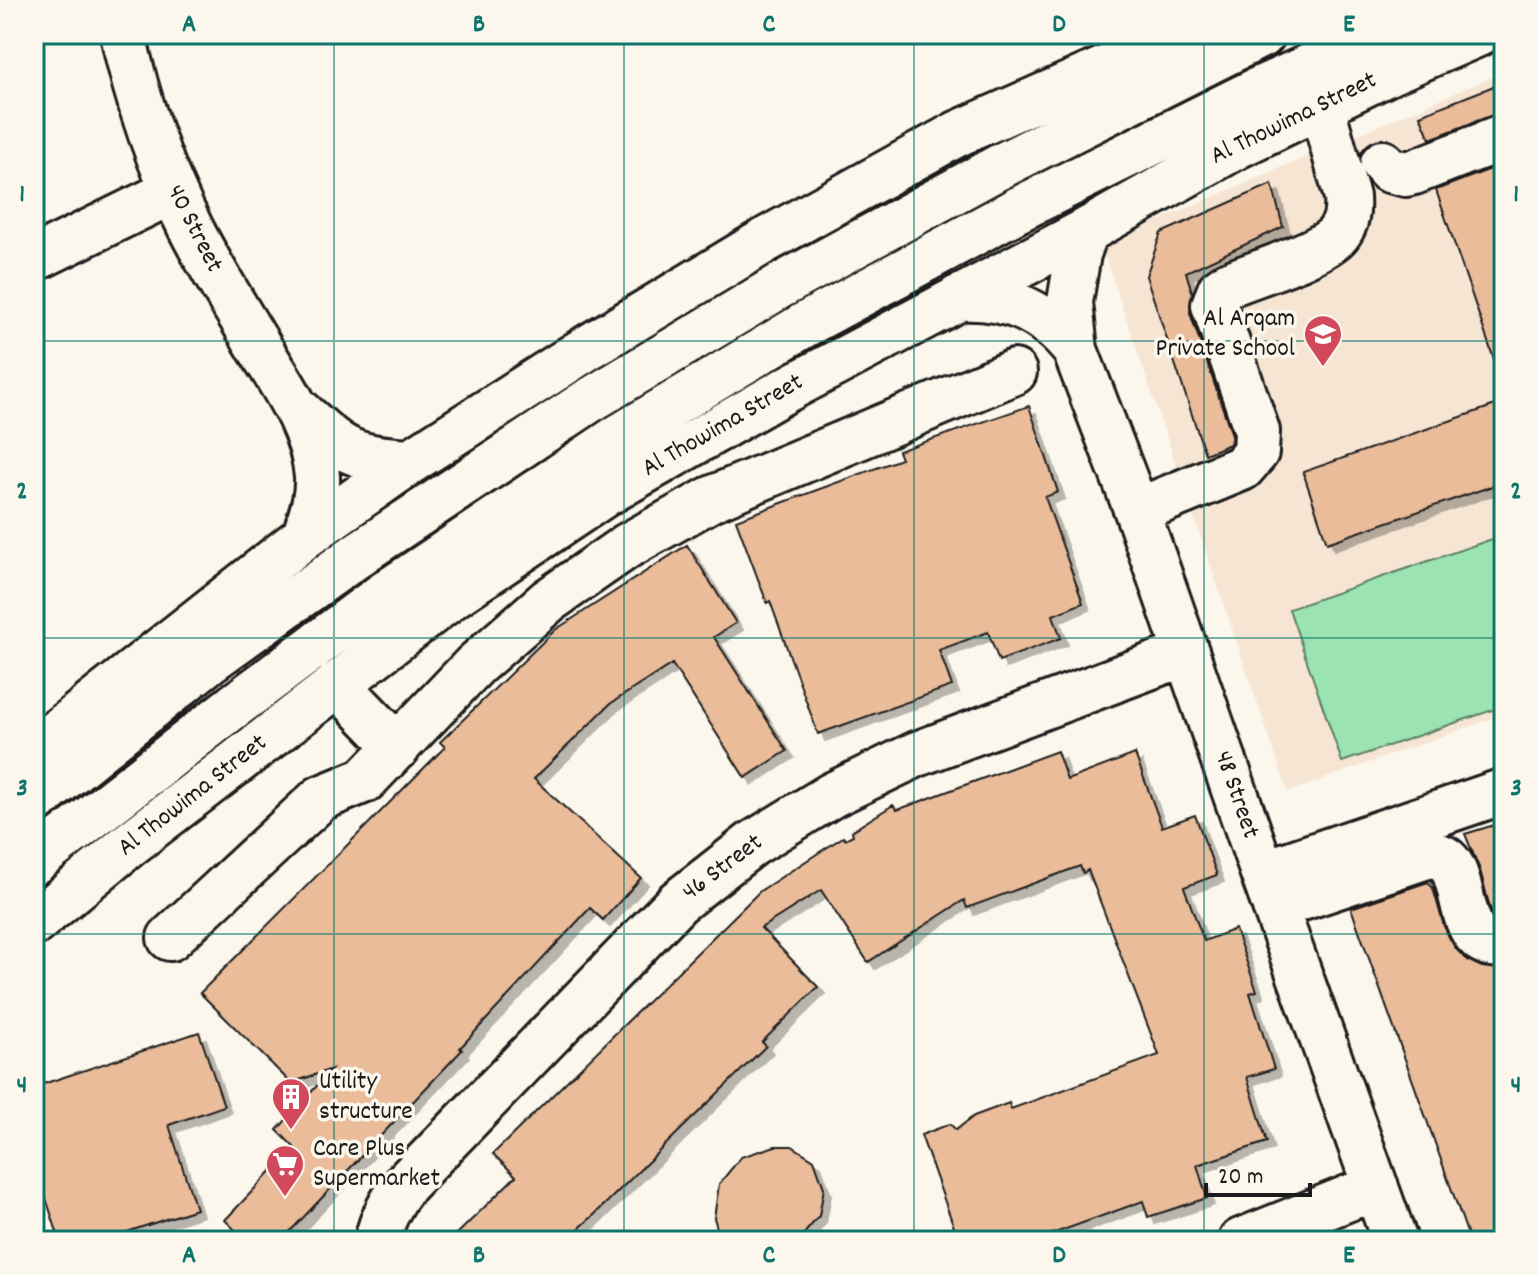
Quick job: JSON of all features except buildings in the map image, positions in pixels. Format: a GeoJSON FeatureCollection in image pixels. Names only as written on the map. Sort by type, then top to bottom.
{"type":"FeatureCollection","features":[{"type":"Feature","properties":{"kind":"street","name":"40 Street"},"geometry":{"type":"LineString","coordinates":[[123,34],[139,98],[173,191],[213,269],[298,410],[317,480],[316,500],[305,536]]}},
{"type":"Feature","properties":{"kind":"street"},"geometry":{"type":"LineString","coordinates":[[34,750],[305,536],[411,461],[587,348],[766,240],[957,134],[1184,34]]}},
{"type":"Feature","properties":{"kind":"street"},"geometry":{"type":"LineString","coordinates":[[34,802],[209,661],[363,551],[587,402],[780,286],[997,168],[1263,34]]}},
{"type":"Feature","properties":{"kind":"street","name":"Al Thowima Street"},"geometry":{"type":"LineString","coordinates":[[34,862],[383,595],[620,436],[806,324],[1017,210],[1258,90],[1381,34]]}},
{"type":"Feature","properties":{"kind":"street","name":"Al Thowima Street"},"geometry":{"type":"LineString","coordinates":[[34,923],[454,595],[605,494],[784,391],[1086,231],[1237,146],[1321,104],[1478,34]]}},
{"type":"Feature","properties":{"kind":"street"},"geometry":{"type":"LineString","coordinates":[[1137,511],[1242,468],[1256,452],[1257,431],[1216,314],[1216,297],[1227,285],[1332,240],[1340,232],[1348,209],[1321,104]]}},
{"type":"Feature","properties":{"kind":"street"},"geometry":{"type":"LineString","coordinates":[[1341,178],[1391,160],[1389,170],[1406,174],[1504,137]]}},
{"type":"Feature","properties":{"kind":"street"},"geometry":{"type":"LineString","coordinates":[[34,259],[173,191]]}},
{"type":"Feature","properties":{"kind":"street","name":"48 Street"},"geometry":{"type":"LineString","coordinates":[[1086,231],[1078,254],[1070,302],[1075,350],[1137,511],[1395,1241]]}},
{"type":"Feature","properties":{"kind":"street","name":"48 Street"},"geometry":{"type":"LineString","coordinates":[[958,298],[980,296],[1024,307],[1044,318],[1075,350]]}},
{"type":"Feature","properties":{"kind":"street"},"geometry":{"type":"LineString","coordinates":[[170,938],[321,798],[365,780],[475,665],[586,572],[669,521],[755,478],[1014,372]]}},
{"type":"Feature","properties":{"kind":"street","name":"40 Street"},"geometry":{"type":"LineString","coordinates":[[298,410],[350,453],[371,459],[411,461]]}},
{"type":"Feature","properties":{"kind":"street","name":"46 Street"},"geometry":{"type":"LineString","coordinates":[[377,1241],[383,1218],[406,1183],[678,902],[740,853],[832,795],[917,754],[1186,653]]}},
{"type":"Feature","properties":{"kind":"street"},"geometry":{"type":"LineString","coordinates":[[337,684],[398,747]]}},
{"type":"Feature","properties":{"kind":"street"},"geometry":{"type":"LineString","coordinates":[[1269,890],[1504,791]]}},
{"type":"Feature","properties":{"kind":"street"},"geometry":{"type":"LineString","coordinates":[[1269,890],[1438,855],[1445,858],[1453,870],[1472,932],[1484,943],[1492,946],[1504,944]]}},
{"type":"Feature","properties":{"kind":"street"},"geometry":{"type":"LineString","coordinates":[[34,874],[89,878]]}},
{"type":"Feature","properties":{"kind":"street"},"geometry":{"type":"LineString","coordinates":[[1241,1241],[1376,1187]]}},
{"type":"Feature","properties":{"kind":"shaded area","name":"Al Arqam Private School"},"geometry":{"type":"Polygon","coordinates":[[[1504,72],[1504,714],[1288,792],[1101,245],[1504,72]]]}},
{"type":"Feature","properties":{"kind":"green space"},"geometry":{"type":"Polygon","coordinates":[[[1504,535],[1504,706],[1342,762],[1289,609],[1504,535]]]}},
{"type":"Feature","properties":{"kind":"place","name":"Al Arqam Private School"},"geometry":{"type":"Point","coordinates":[1323,368]}},
{"type":"Feature","properties":{"kind":"place","name":"Utility structure"},"geometry":{"type":"Point","coordinates":[291,1131]}},
{"type":"Feature","properties":{"kind":"place","name":"Care Plus Supermarket"},"geometry":{"type":"Point","coordinates":[285,1198]}}]}
